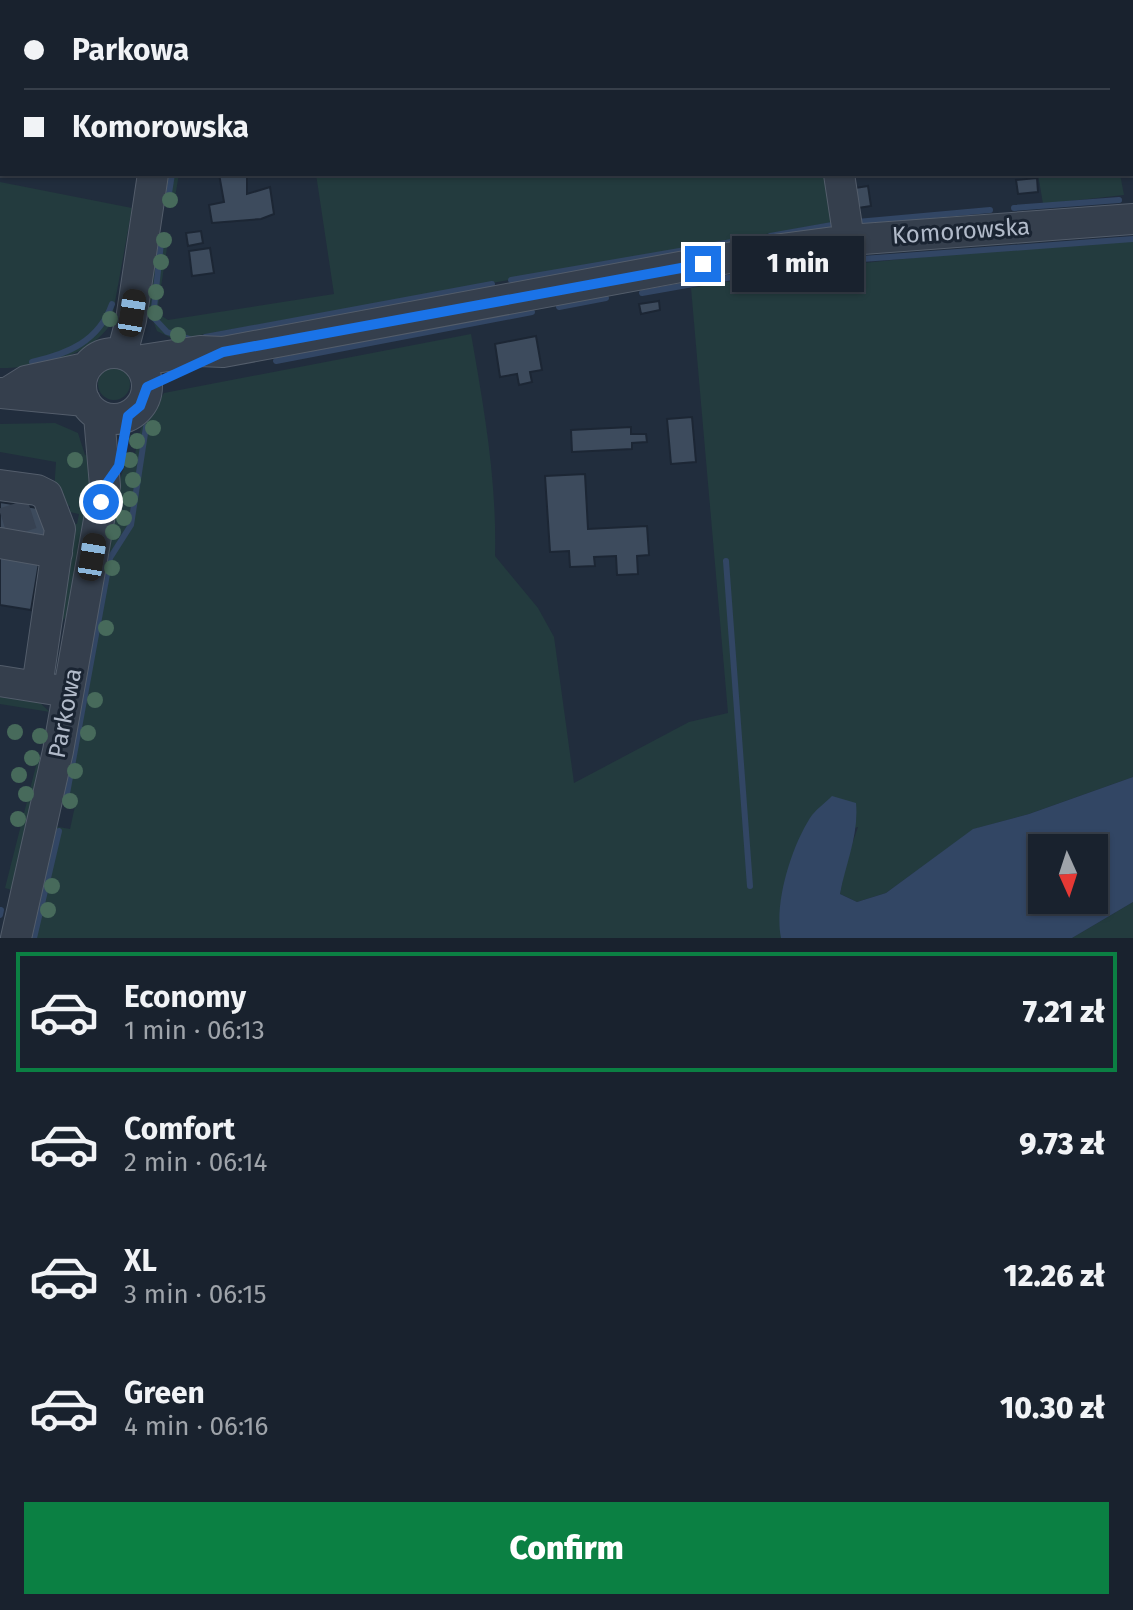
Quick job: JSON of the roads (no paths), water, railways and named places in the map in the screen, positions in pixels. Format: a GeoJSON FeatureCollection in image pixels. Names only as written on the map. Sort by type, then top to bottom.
{"type":"FeatureCollection","features":[{"type":"Feature","properties":{"kind":"street"},"geometry":{"type":"LineString","coordinates":[[4,393],[104,411],[140,406],[131,320],[153,176]]}},
{"type":"Feature","properties":{"kind":"street"},"geometry":{"type":"LineString","coordinates":[[839,176],[849,240]]}},
{"type":"Feature","properties":{"kind":"street","name":"Komorowska"},"geometry":{"type":"LineString","coordinates":[[135,367],[766,251],[849,240],[1133,219]]}},
{"type":"Feature","properties":{"kind":"street"},"geometry":{"type":"LineString","coordinates":[[4,393],[26,381],[86,368],[102,355],[135,367]]}},
{"type":"Feature","properties":{"kind":"street"},"geometry":{"type":"LineString","coordinates":[[86,368],[81,384],[104,411]]}},
{"type":"Feature","properties":{"kind":"street","name":"Parkowa"},"geometry":{"type":"LineString","coordinates":[[16,938],[70,692],[105,486],[119,466],[104,411]]}},
{"type":"Feature","properties":{"kind":"street"},"geometry":{"type":"LineString","coordinates":[[22,525],[37,687]]}},
{"type":"Feature","properties":{"kind":"street"},"geometry":{"type":"LineString","coordinates":[[0,681],[70,692]]}},
{"type":"Feature","properties":{"kind":"water"},"geometry":{"type":"Polygon","coordinates":[[[1133,777],[1133,902],[1072,938],[781,938],[782,893],[796,844],[810,818],[832,796],[856,803],[854,837],[840,894],[857,902],[886,893],[973,829],[1029,814],[1133,777]]]}},
{"type":"Feature","properties":{"kind":"waterway"},"geometry":{"type":"LineString","coordinates":[[169,193],[172,176]]}},
{"type":"Feature","properties":{"kind":"waterway"},"geometry":{"type":"LineString","coordinates":[[1014,208],[1119,200]]}},
{"type":"Feature","properties":{"kind":"waterway"},"geometry":{"type":"LineString","coordinates":[[857,222],[990,210]]}},
{"type":"Feature","properties":{"kind":"waterway"},"geometry":{"type":"LineString","coordinates":[[770,236],[832,225]]}},
{"type":"Feature","properties":{"kind":"waterway"},"geometry":{"type":"LineString","coordinates":[[511,280],[755,238]]}},
{"type":"Feature","properties":{"kind":"waterway"},"geometry":{"type":"LineString","coordinates":[[835,261],[1133,239]]}},
{"type":"Feature","properties":{"kind":"waterway"},"geometry":{"type":"LineString","coordinates":[[161,243],[153,317],[167,332],[190,339]]}},
{"type":"Feature","properties":{"kind":"waterway"},"geometry":{"type":"LineString","coordinates":[[642,293],[790,267]]}},
{"type":"Feature","properties":{"kind":"waterway"},"geometry":{"type":"LineString","coordinates":[[205,337],[492,284]]}},
{"type":"Feature","properties":{"kind":"waterway"},"geometry":{"type":"LineString","coordinates":[[559,307],[606,298]]}},
{"type":"Feature","properties":{"kind":"waterway"},"geometry":{"type":"LineString","coordinates":[[32,362],[81,344],[99,328],[112,304]]}},
{"type":"Feature","properties":{"kind":"waterway"},"geometry":{"type":"LineString","coordinates":[[276,361],[532,312]]}},
{"type":"Feature","properties":{"kind":"waterway"},"geometry":{"type":"LineString","coordinates":[[66,799],[110,558],[131,525],[146,427]]}},
{"type":"Feature","properties":{"kind":"waterway"},"geometry":{"type":"LineString","coordinates":[[726,561],[750,886]]}},
{"type":"Feature","properties":{"kind":"waterway"},"geometry":{"type":"LineString","coordinates":[[34,938],[59,831]]}},
{"type":"Feature","properties":{"kind":"waterway"},"geometry":{"type":"LineString","coordinates":[[0,915],[1,910]]}},
{"type":"Feature","properties":{"kind":"tunnel"},"geometry":{"type":"LineString","coordinates":[[13,504],[24,538]]}}]}
